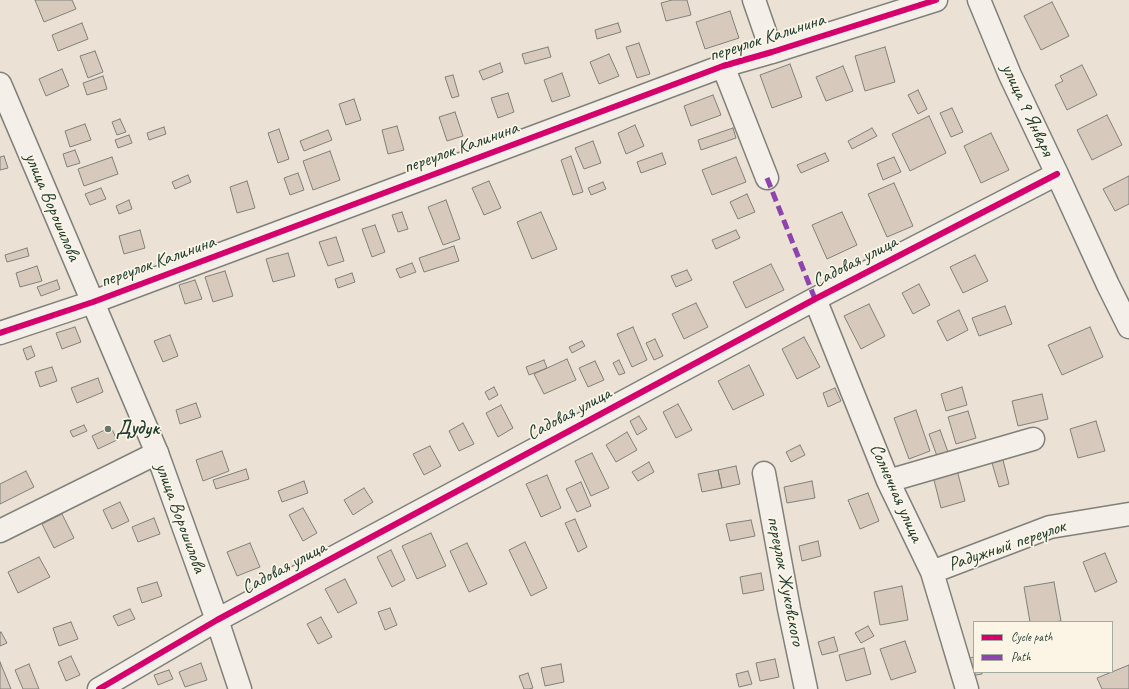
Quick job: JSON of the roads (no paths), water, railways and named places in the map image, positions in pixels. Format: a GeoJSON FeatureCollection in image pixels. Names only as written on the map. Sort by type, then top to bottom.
{"type":"FeatureCollection","features":[{"type":"Feature","properties":{"kind":"street"},"geometry":{"type":"LineString","coordinates":[[754,0],[772,52]]}},
{"type":"Feature","properties":{"kind":"street","name":"переулок Калинина"},"geometry":{"type":"LineString","coordinates":[[0,333],[93,302],[723,66],[936,0]]}},
{"type":"Feature","properties":{"kind":"street","name":"улица 9 Января"},"geometry":{"type":"LineString","coordinates":[[979,0],[1010,76],[1129,327]]}},
{"type":"Feature","properties":{"kind":"street"},"geometry":{"type":"LineString","coordinates":[[723,66],[767,178]]}},
{"type":"Feature","properties":{"kind":"street","name":"улица Ворошилова"},"geometry":{"type":"LineString","coordinates":[[0,84],[157,453],[240,689]]}},
{"type":"Feature","properties":{"kind":"street","name":"Садовая улица"},"geometry":{"type":"LineString","coordinates":[[99,689],[217,620],[815,299],[1057,174]]}},
{"type":"Feature","properties":{"kind":"street","name":"Солнечная улица"},"geometry":{"type":"LineString","coordinates":[[815,299],[888,481],[932,572],[967,689]]}},
{"type":"Feature","properties":{"kind":"street"},"geometry":{"type":"LineString","coordinates":[[888,481],[1033,439]]}},
{"type":"Feature","properties":{"kind":"street"},"geometry":{"type":"LineString","coordinates":[[0,531],[157,453]]}},
{"type":"Feature","properties":{"kind":"street","name":"переулок Жуковского"},"geometry":{"type":"LineString","coordinates":[[764,473],[806,689]]}},
{"type":"Feature","properties":{"kind":"street","name":"Радужный переулок"},"geometry":{"type":"LineString","coordinates":[[932,572],[1050,527],[1129,514]]}},
{"type":"Feature","properties":{"kind":"place","name":"Дудук"},"geometry":{"type":"Point","coordinates":[108,429]}}]}
